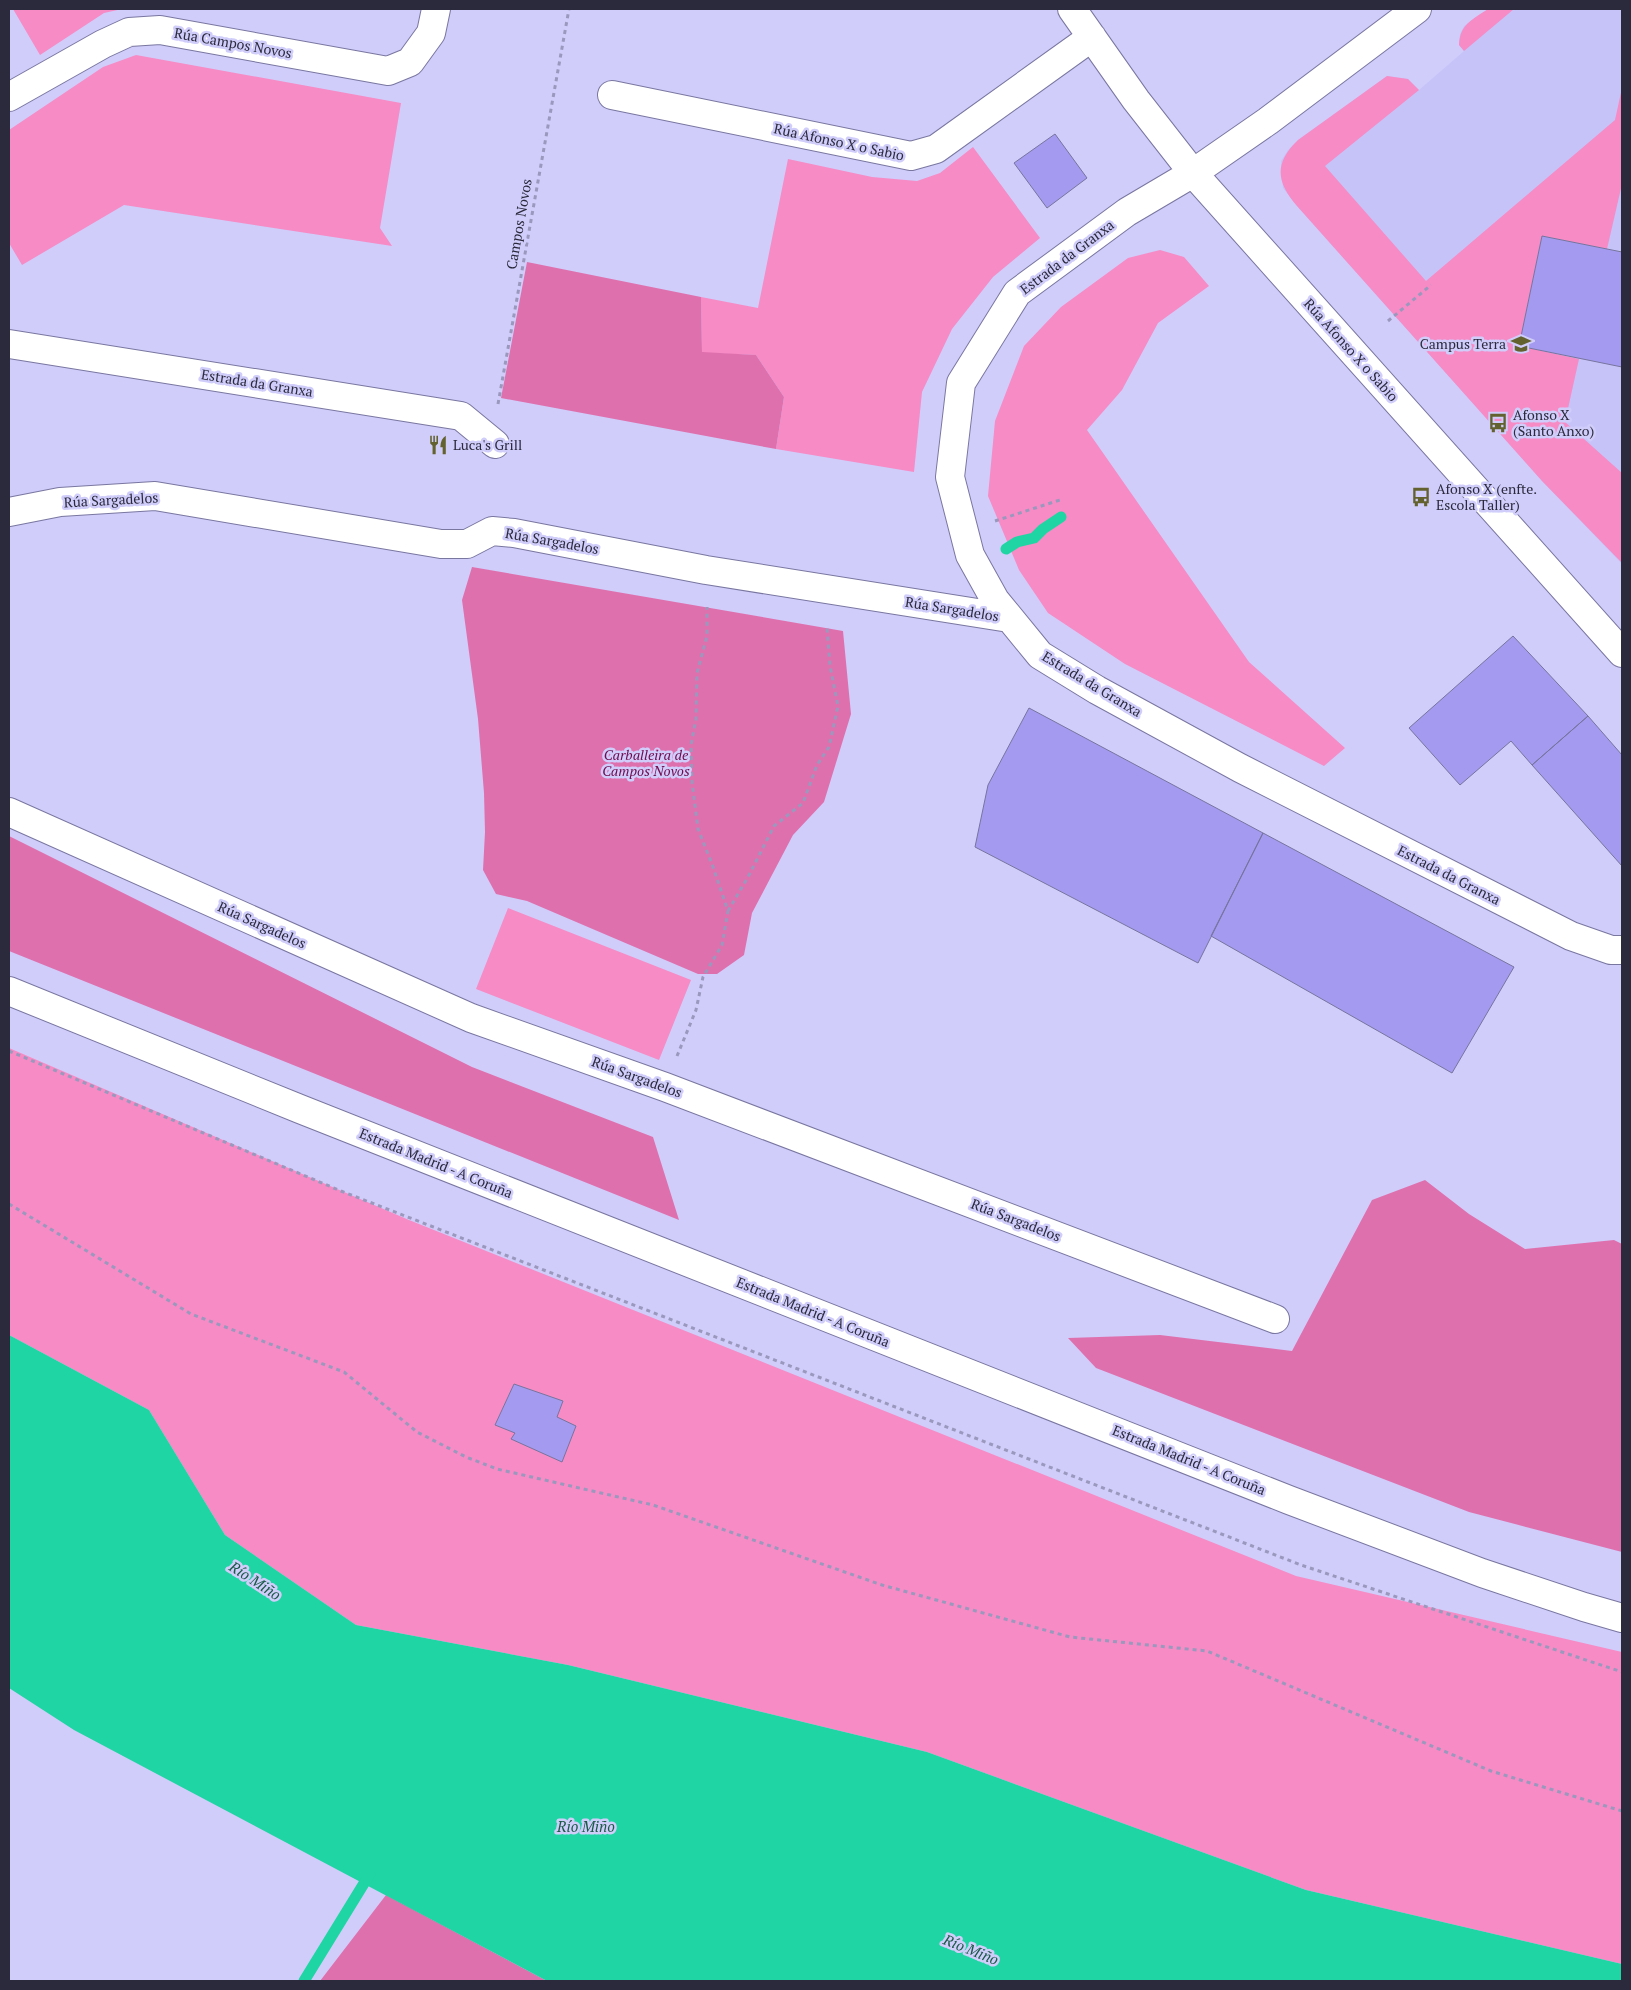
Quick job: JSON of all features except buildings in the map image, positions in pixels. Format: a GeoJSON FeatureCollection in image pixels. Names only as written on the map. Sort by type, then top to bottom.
{"type":"FeatureCollection","features":[{"type":"Feature","properties":{"kind":"main road","name":"Rúa Campos Novos"},"geometry":{"type":"LineString","coordinates":[[9,97],[102,44],[130,32],[160,30],[388,71],[410,62],[431,34],[436,9]]}},
{"type":"Feature","properties":{"kind":"main road","name":"Rúa Afonso X o Sabio"},"geometry":{"type":"LineString","coordinates":[[1072,9],[1136,100],[1193,174],[1622,653]]}},
{"type":"Feature","properties":{"kind":"main road","name":"Estrada da Granxa"},"geometry":{"type":"LineString","coordinates":[[1417,9],[1280,112],[1193,174],[1127,212],[1017,293],[961,383],[950,477],[970,556],[995,600],[1040,654],[1097,690],[1240,768],[1571,936],[1611,950],[1622,950]]}},
{"type":"Feature","properties":{"kind":"main road","name":"Rúa Afonso X o Sabio"},"geometry":{"type":"LineString","coordinates":[[612,95],[911,156],[936,149],[1092,36]]}},
{"type":"Feature","properties":{"kind":"main road","name":"Estrada da Granxa"},"geometry":{"type":"LineString","coordinates":[[9,344],[461,416],[495,444]]}},
{"type":"Feature","properties":{"kind":"main road","name":"Rúa Sargadelos"},"geometry":{"type":"LineString","coordinates":[[9,512],[60,502],[155,496],[441,544],[467,544],[492,531],[514,533],[706,570],[1009,618]]}},
{"type":"Feature","properties":{"kind":"main road","name":"Rúa Sargadelos"},"geometry":{"type":"LineString","coordinates":[[9,812],[471,1018],[665,1087],[1275,1319]]}},
{"type":"Feature","properties":{"kind":"main road","name":"Estrada Madrid - A Coruña"},"geometry":{"type":"LineString","coordinates":[[9,991],[309,1113],[1289,1500],[1482,1573],[1584,1608],[1622,1618]]}},
{"type":"Feature","properties":{"kind":"path","name":"Campos Novos"},"geometry":{"type":"LineString","coordinates":[[495,444],[498,404],[569,9]]}},
{"type":"Feature","properties":{"kind":"path"},"geometry":{"type":"LineString","coordinates":[[1388,321],[1431,285]]}},
{"type":"Feature","properties":{"kind":"path"},"geometry":{"type":"LineString","coordinates":[[992,522],[1063,499]]}},
{"type":"Feature","properties":{"kind":"path"},"geometry":{"type":"LineString","coordinates":[[707,608],[707,636],[697,673],[696,719],[691,745],[692,782],[698,829],[728,911]]}},
{"type":"Feature","properties":{"kind":"path"},"geometry":{"type":"LineString","coordinates":[[674,1064],[696,1010],[703,977],[722,946],[728,911],[774,826],[803,803],[817,764],[830,747],[838,706],[830,666],[827,628]]}},
{"type":"Feature","properties":{"kind":"path"},"geometry":{"type":"LineString","coordinates":[[9,1051],[341,1191],[1301,1565],[1622,1672]]}},
{"type":"Feature","properties":{"kind":"path"},"geometry":{"type":"LineString","coordinates":[[9,1204],[191,1314],[344,1372],[417,1432],[466,1457],[497,1469],[653,1505],[882,1585],[1070,1637],[1207,1652],[1491,1771],[1622,1811]]}},
{"type":"Feature","properties":{"kind":"shaded area"},"geometry":{"type":"Polygon","coordinates":[[[13,9],[122,9],[104,13],[40,55],[13,9]]]}},
{"type":"Feature","properties":{"kind":"shaded area","name":"Campus Terra"},"geometry":{"type":"Polygon","coordinates":[[[1488,9],[1622,9],[1622,564],[1542,481],[1283,188],[1281,161],[1298,140],[1387,76],[1408,79],[1419,90],[1464,51],[1459,45],[1460,34],[1464,26],[1488,9]]]}},
{"type":"Feature","properties":{"kind":"shaded area"},"geometry":{"type":"Polygon","coordinates":[[[1488,9],[1514,9],[1464,51],[1459,45],[1464,27],[1488,9]]]}},
{"type":"Feature","properties":{"kind":"shaded area"},"geometry":{"type":"Polygon","coordinates":[[[136,55],[401,103],[380,228],[392,246],[124,205],[22,265],[9,243],[9,130],[103,67],[136,55]]]}},
{"type":"Feature","properties":{"kind":"shaded area"},"geometry":{"type":"Polygon","coordinates":[[[1387,76],[1408,79],[1419,90],[1325,166],[1426,281],[1615,120],[1622,88],[1622,184],[1607,249],[1542,236],[1519,346],[1579,359],[1565,422],[1622,473],[1622,563],[1542,481],[1297,206],[1285,189],[1281,173],[1282,165],[1290,148],[1298,140],[1387,76]]]}},
{"type":"Feature","properties":{"kind":"shaded area"},"geometry":{"type":"Polygon","coordinates":[[[973,147],[1040,238],[993,277],[952,329],[922,392],[914,472],[776,449],[784,397],[756,355],[702,353],[701,297],[758,308],[788,159],[872,177],[917,181],[940,173],[973,147]]]}},
{"type":"Feature","properties":{"kind":"shaded area"},"geometry":{"type":"Polygon","coordinates":[[[1160,250],[1184,257],[1209,286],[1158,323],[1122,390],[1087,430],[1249,662],[1345,748],[1324,766],[1125,664],[1048,613],[1019,570],[988,496],[995,421],[1024,346],[1061,307],[1128,258],[1160,250]]]}},
{"type":"Feature","properties":{"kind":"shaded area"},"geometry":{"type":"Polygon","coordinates":[[[508,908],[691,980],[659,1060],[476,989],[508,908]]]}},
{"type":"Feature","properties":{"kind":"shaded area"},"geometry":{"type":"Polygon","coordinates":[[[9,1048],[409,1220],[1296,1576],[1622,1652],[1622,1964],[1306,1890],[927,1752],[568,1665],[356,1625],[225,1535],[149,1410],[9,1335],[9,1048]]]}},
{"type":"Feature","properties":{"kind":"green space"},"geometry":{"type":"Polygon","coordinates":[[[527,262],[701,297],[702,352],[756,355],[784,397],[776,449],[501,398],[527,262]]]}},
{"type":"Feature","properties":{"kind":"green space","name":"Carballeira de Campos Novos"},"geometry":{"type":"Polygon","coordinates":[[[472,567],[843,631],[851,714],[824,802],[793,835],[752,913],[744,955],[717,974],[698,974],[527,901],[496,894],[483,870],[485,832],[484,793],[478,719],[462,600],[472,567]]]}},
{"type":"Feature","properties":{"kind":"green space"},"geometry":{"type":"Polygon","coordinates":[[[9,836],[472,1067],[653,1137],[679,1220],[9,951],[9,836]]]}},
{"type":"Feature","properties":{"kind":"green space"},"geometry":{"type":"Polygon","coordinates":[[[1425,1180],[1469,1214],[1525,1249],[1614,1240],[1622,1244],[1622,1552],[1469,1512],[1096,1368],[1068,1338],[1160,1335],[1292,1351],[1372,1200],[1425,1180]]]}},
{"type":"Feature","properties":{"kind":"green space"},"geometry":{"type":"Polygon","coordinates":[[[386,1895],[547,1981],[320,1981],[386,1895]]]}},
{"type":"Feature","properties":{"kind":"water","name":"Río Miño"},"geometry":{"type":"Polygon","coordinates":[[[9,1335],[149,1410],[225,1535],[356,1625],[568,1665],[927,1752],[1306,1890],[1622,1964],[1622,1981],[547,1981],[74,1730],[9,1688],[9,1335]]]}},
{"type":"Feature","properties":{"kind":"waterway"},"geometry":{"type":"LineString","coordinates":[[1006,549],[1017,542],[1034,538],[1043,529],[1061,517]]}},
{"type":"Feature","properties":{"kind":"waterway"},"geometry":{"type":"LineString","coordinates":[[304,1981],[371,1872]]}},
{"type":"Feature","properties":{"kind":"place","name":"Campus Terra"},"geometry":{"type":"Point","coordinates":[1521,344]}},
{"type":"Feature","properties":{"kind":"place","name":"Afonso X (Santo Anxo)"},"geometry":{"type":"Point","coordinates":[1498,423]}},
{"type":"Feature","properties":{"kind":"place","name":"Luca's Grill"},"geometry":{"type":"Point","coordinates":[438,445]}},
{"type":"Feature","properties":{"kind":"place","name":"Afonso X (enfte. Escola Taller)"},"geometry":{"type":"Point","coordinates":[1421,497]}}]}
